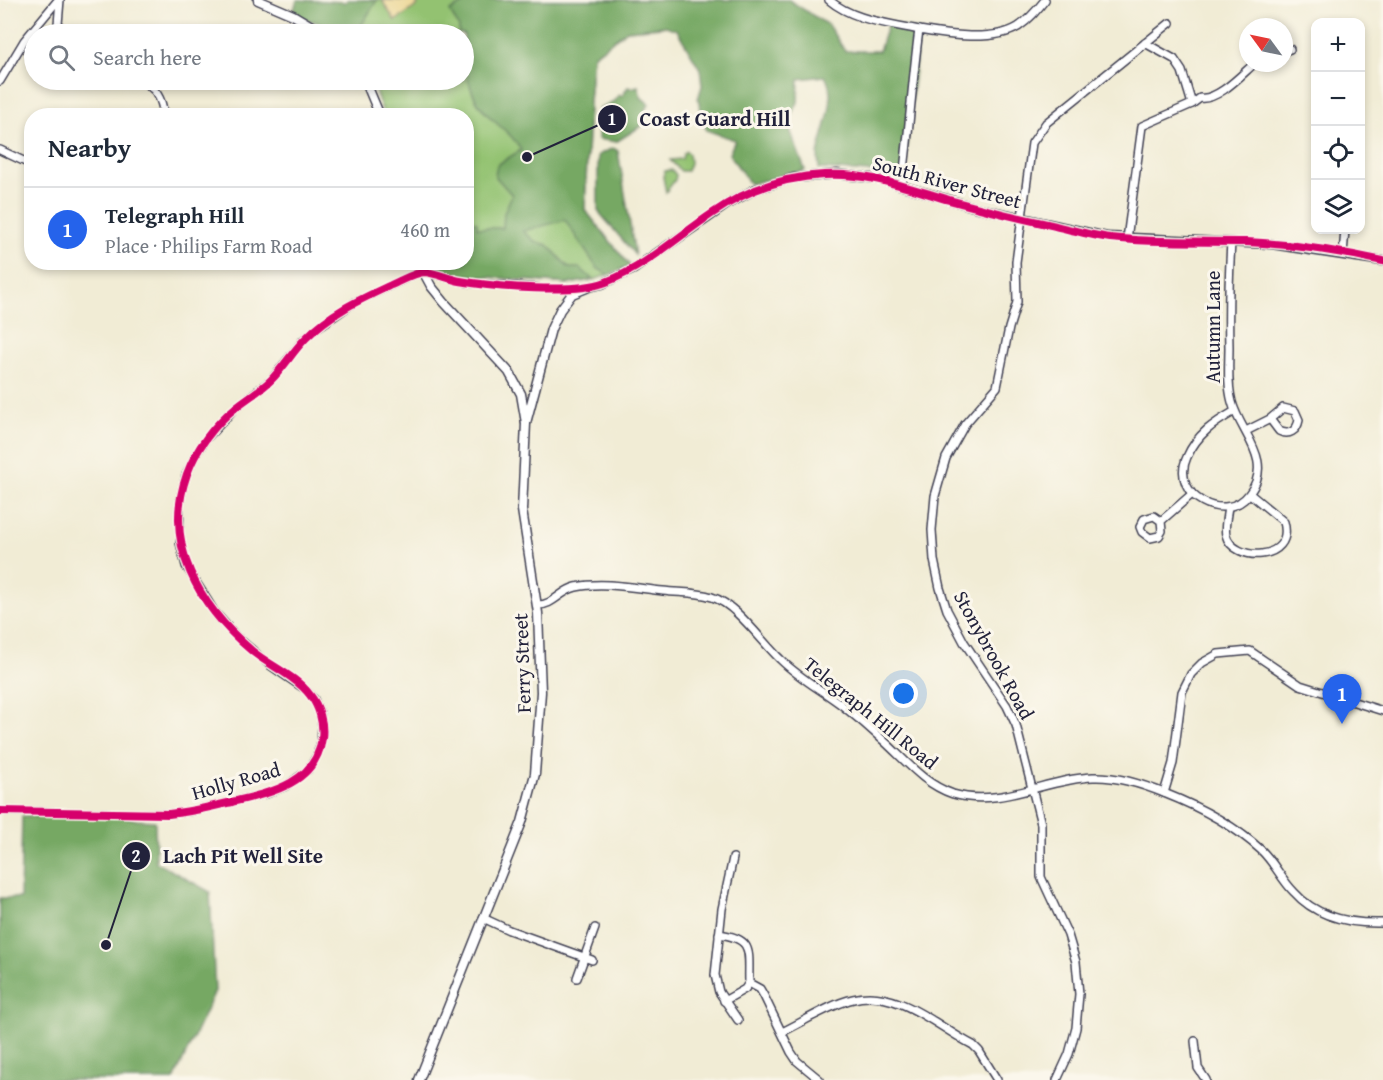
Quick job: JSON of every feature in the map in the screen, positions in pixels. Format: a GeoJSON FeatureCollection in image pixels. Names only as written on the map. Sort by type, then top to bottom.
{"type":"FeatureCollection","features":[{"type":"Feature","properties":{"kind":"street"},"geometry":{"type":"LineString","coordinates":[[58,24],[59,0]]}},
{"type":"Feature","properties":{"kind":"street"},"geometry":{"type":"LineString","coordinates":[[39,24],[59,0]]}},
{"type":"Feature","properties":{"kind":"street"},"geometry":{"type":"LineString","coordinates":[[258,0],[308,24]]}},
{"type":"Feature","properties":{"kind":"street"},"geometry":{"type":"LineString","coordinates":[[829,0],[865,18],[919,30],[963,35],[1004,33],[1021,26],[1045,0]]}},
{"type":"Feature","properties":{"kind":"street","name":"Stonybrook Road"},"geometry":{"type":"LineString","coordinates":[[1057,1080],[1069,1054],[1076,1028],[1079,994],[1076,962],[1068,934],[1041,877],[1041,824],[1013,716],[964,642],[943,600],[934,560],[933,530],[937,487],[946,458],[965,424],[997,387],[1009,328],[1017,302],[1016,262],[1032,147],[1038,132],[1046,123],[1170,23]]}},
{"type":"Feature","properties":{"kind":"street"},"geometry":{"type":"LineString","coordinates":[[902,186],[911,86],[919,30]]}},
{"type":"Feature","properties":{"kind":"street"},"geometry":{"type":"LineString","coordinates":[[0,81],[24,41]]}},
{"type":"Feature","properties":{"kind":"street"},"geometry":{"type":"LineString","coordinates":[[1145,43],[1174,59],[1182,71],[1192,104]]}},
{"type":"Feature","properties":{"kind":"street"},"geometry":{"type":"LineString","coordinates":[[1127,239],[1142,126],[1230,86],[1245,72]]}},
{"type":"Feature","properties":{"kind":"street"},"geometry":{"type":"LineString","coordinates":[[154,90],[159,95],[162,108]]}},
{"type":"Feature","properties":{"kind":"street"},"geometry":{"type":"LineString","coordinates":[[369,90],[377,108]]}},
{"type":"Feature","properties":{"kind":"street"},"geometry":{"type":"LineString","coordinates":[[0,150],[24,161]]}},
{"type":"Feature","properties":{"kind":"street","name":"South River Street"},"geometry":{"type":"LineString","coordinates":[[526,423],[554,320],[572,294],[602,284],[634,269],[729,202],[774,183],[810,176],[837,174],[879,179],[1023,219],[1100,236],[1271,244],[1383,261]]}},
{"type":"Feature","properties":{"kind":"street"},"geometry":{"type":"LineString","coordinates":[[1343,254],[1345,234]]}},
{"type":"Feature","properties":{"kind":"street","name":"Autumn Lane"},"geometry":{"type":"LineString","coordinates":[[1231,242],[1229,391],[1235,411],[1256,451],[1258,468],[1256,483],[1250,494]]}},
{"type":"Feature","properties":{"kind":"street","name":"Holly Road"},"geometry":{"type":"LineString","coordinates":[[0,811],[169,814],[192,811],[273,791],[296,780],[308,770],[317,755],[321,742],[322,726],[314,699],[306,690],[271,666],[236,636],[214,611],[186,566],[179,523],[180,500],[186,475],[208,436],[235,408],[272,380],[303,340],[355,302],[414,270]]}},
{"type":"Feature","properties":{"kind":"street","name":"Ferry Street"},"geometry":{"type":"LineString","coordinates":[[419,1080],[522,822],[535,774],[541,692],[537,605],[522,510],[526,423],[521,394],[509,372],[455,316],[431,286],[422,270]]}},
{"type":"Feature","properties":{"kind":"street","name":"South River Street"},"geometry":{"type":"LineString","coordinates":[[429,270],[468,283],[541,288],[589,287]]}},
{"type":"Feature","properties":{"kind":"street","name":"Autumn Lane"},"geometry":{"type":"LineString","coordinates":[[1192,494],[1187,489],[1182,476],[1190,450],[1207,428],[1235,411]]}},
{"type":"Feature","properties":{"kind":"street"},"geometry":{"type":"LineString","coordinates":[[1246,431],[1270,419]]}},
{"type":"Feature","properties":{"kind":"street"},"geometry":{"type":"LineString","coordinates":[[1161,521],[1192,494],[1209,504],[1228,507],[1239,503],[1250,494],[1284,522],[1286,534],[1284,541],[1277,550],[1264,554],[1245,553],[1231,545],[1226,530],[1228,507]]}},
{"type":"Feature","properties":{"kind":"street","name":"Telegraph Hill Road"},"geometry":{"type":"LineString","coordinates":[[537,605],[547,604],[572,588],[585,585],[713,597],[728,606],[790,669],[841,705],[882,738],[914,770],[939,788],[954,794],[983,798],[1001,797],[1081,778],[1121,779],[1164,793],[1232,827],[1260,849],[1277,868],[1293,892],[1324,915],[1344,921],[1383,923]]}},
{"type":"Feature","properties":{"kind":"street"},"geometry":{"type":"LineString","coordinates":[[1164,793],[1173,763],[1182,692],[1191,674],[1202,663],[1218,654],[1250,651],[1300,685],[1383,711]]}},
{"type":"Feature","properties":{"kind":"street"},"geometry":{"type":"LineString","coordinates":[[732,858],[719,934],[715,975],[719,992],[738,1020]]}},
{"type":"Feature","properties":{"kind":"street"},"geometry":{"type":"LineString","coordinates":[[483,918],[509,930],[588,958]]}},
{"type":"Feature","properties":{"kind":"street"},"geometry":{"type":"LineString","coordinates":[[577,978],[588,958],[595,928]]}},
{"type":"Feature","properties":{"kind":"street"},"geometry":{"type":"LineString","coordinates":[[719,934],[736,936],[745,942],[747,948],[749,982],[745,989],[724,1001]]}},
{"type":"Feature","properties":{"kind":"street"},"geometry":{"type":"LineString","coordinates":[[749,982],[760,989],[765,996],[797,1061],[820,1080]]}},
{"type":"Feature","properties":{"kind":"street"},"geometry":{"type":"LineString","coordinates":[[782,1032],[850,1000],[874,996],[886,998],[906,1005],[973,1045],[997,1080]]}},
{"type":"Feature","properties":{"kind":"street"},"geometry":{"type":"LineString","coordinates":[[1195,1041],[1198,1068],[1206,1080]]}},
{"type":"Feature","properties":{"kind":"green space"},"geometry":{"type":"Polygon","coordinates":[[[297,0],[346,2],[347,0],[377,0],[362,24],[322,24],[301,18],[294,9],[297,0]]]}},
{"type":"Feature","properties":{"kind":"green space"},"geometry":{"type":"Polygon","coordinates":[[[363,0],[749,0],[662,27],[627,30],[593,56],[585,210],[630,266],[597,279],[568,284],[449,273],[442,270],[474,270],[474,108],[381,108],[375,90],[474,90],[474,24],[351,24],[363,0]]]}},
{"type":"Feature","properties":{"kind":"green space"},"geometry":{"type":"Polygon","coordinates":[[[470,0],[789,0],[828,25],[845,51],[879,51],[888,23],[919,30],[904,173],[898,178],[869,172],[819,169],[818,152],[830,104],[829,85],[825,76],[799,79],[798,102],[789,127],[805,170],[750,184],[729,154],[735,140],[706,130],[698,99],[702,86],[700,69],[677,30],[666,26],[627,30],[593,56],[585,210],[630,266],[608,275],[597,268],[565,220],[523,231],[536,242],[548,245],[569,268],[580,268],[593,280],[568,284],[449,273],[442,270],[474,270],[474,222],[477,222],[477,228],[503,228],[504,213],[512,195],[495,176],[497,165],[521,150],[512,137],[485,112],[475,98],[471,90],[474,90],[474,24],[457,24],[450,11],[470,0]]]}},
{"type":"Feature","properties":{"kind":"green space"},"geometry":{"type":"Polygon","coordinates":[[[638,86],[641,97],[649,104],[644,113],[643,125],[616,142],[598,139],[599,109],[614,101],[619,95],[622,96],[628,87],[638,86]]]}},
{"type":"Feature","properties":{"kind":"green space"},"geometry":{"type":"Polygon","coordinates":[[[613,148],[618,151],[635,255],[598,211],[598,155],[613,148]]]}},
{"type":"Feature","properties":{"kind":"green space"},"geometry":{"type":"Polygon","coordinates":[[[686,151],[689,154],[690,163],[687,171],[681,171],[670,160],[682,159],[686,151]]]}},
{"type":"Feature","properties":{"kind":"green space"},"geometry":{"type":"Polygon","coordinates":[[[672,170],[676,175],[675,180],[666,192],[663,177],[665,171],[672,170]]]}},
{"type":"Feature","properties":{"kind":"green space"},"geometry":{"type":"Polygon","coordinates":[[[119,815],[137,820],[155,821],[156,862],[210,892],[215,991],[174,1080],[0,1080],[0,898],[20,898],[22,816],[119,815]]]}},
{"type":"Feature","properties":{"kind":"sand"},"geometry":{"type":"Polygon","coordinates":[[[385,0],[414,0],[418,5],[395,21],[383,2],[385,0]]]}},
{"type":"Feature","properties":{"kind":"cycle path"},"geometry":{"type":"LineString","coordinates":[[0,811],[169,814],[185,812],[247,799],[276,790],[301,776],[311,766],[318,754],[322,738],[320,715],[316,704],[298,682],[252,651],[233,633],[202,594],[190,572],[183,549],[179,525],[180,500],[187,474],[206,438],[227,415],[271,380],[315,329],[346,307],[412,275],[425,272],[460,281],[513,287],[556,289],[593,286],[635,268],[713,213],[752,191],[780,182],[824,175],[872,178],[986,210],[1110,238],[1144,241],[1281,244],[1383,261]]}},
{"type":"Feature","properties":{"kind":"place","name":"Coast Guard Hill"},"geometry":{"type":"Point","coordinates":[527,157]}},
{"type":"Feature","properties":{"kind":"place","name":"Telegraph Hill"},"geometry":{"type":"Point","coordinates":[1342,724]}},
{"type":"Feature","properties":{"kind":"place","name":"Lach Pit Well Site"},"geometry":{"type":"Point","coordinates":[106,945]}}]}
